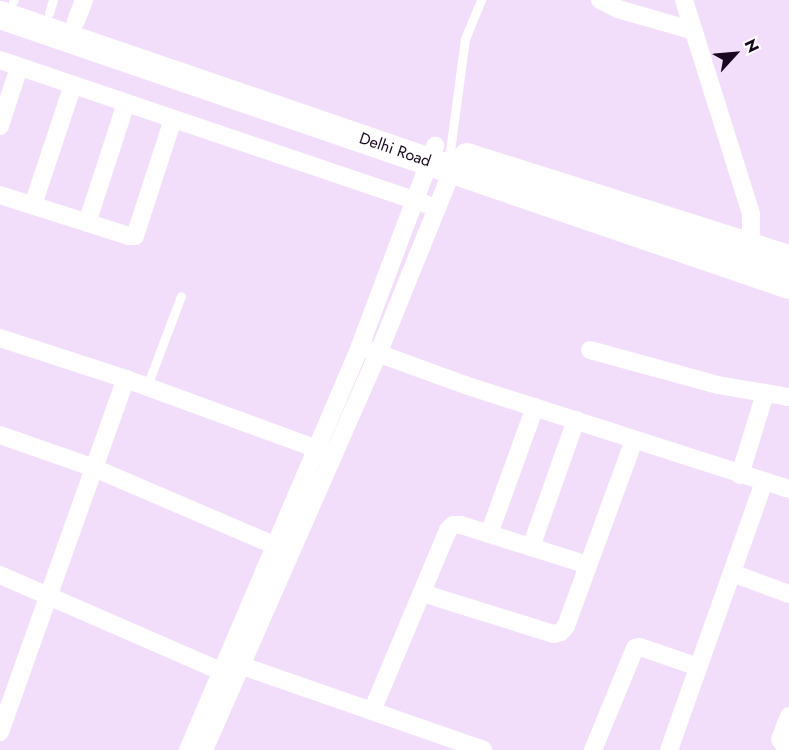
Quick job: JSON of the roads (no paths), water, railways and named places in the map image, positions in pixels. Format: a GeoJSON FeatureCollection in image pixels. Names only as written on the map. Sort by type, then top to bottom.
{"type":"FeatureCollection","features":[{"type":"Feature","properties":{"kind":"main road"},"geometry":{"type":"LineString","coordinates":[[13,0],[80,11],[445,159],[750,259],[789,285]]}},
{"type":"Feature","properties":{"kind":"main road","name":"Delhi Road"},"geometry":{"type":"LineString","coordinates":[[0,15],[445,159]]}},
{"type":"Feature","properties":{"kind":"main road"},"geometry":{"type":"LineString","coordinates":[[750,259],[789,259]]}},
{"type":"Feature","properties":{"kind":"street"},"geometry":{"type":"LineString","coordinates":[[600,0],[618,9],[694,31]]}},
{"type":"Feature","properties":{"kind":"street"},"geometry":{"type":"LineString","coordinates":[[684,0],[751,214],[750,259]]}},
{"type":"Feature","properties":{"kind":"street"},"geometry":{"type":"LineString","coordinates":[[0,60],[437,207]]}},
{"type":"Feature","properties":{"kind":"street"},"geometry":{"type":"LineString","coordinates":[[0,126],[19,67]]}},
{"type":"Feature","properties":{"kind":"street"},"geometry":{"type":"LineString","coordinates":[[33,205],[73,85]]}},
{"type":"Feature","properties":{"kind":"street"},"geometry":{"type":"LineString","coordinates":[[87,223],[126,103]]}},
{"type":"Feature","properties":{"kind":"street"},"geometry":{"type":"LineString","coordinates":[[0,195],[135,236],[173,119]]}},
{"type":"Feature","properties":{"kind":"street"},"geometry":{"type":"LineString","coordinates":[[188,750],[231,669],[325,451],[360,346],[414,201],[445,159]]}},
{"type":"Feature","properties":{"kind":"street"},"geometry":{"type":"LineString","coordinates":[[325,451],[378,354],[437,207],[445,159]]}},
{"type":"Feature","properties":{"kind":"street"},"geometry":{"type":"LineString","coordinates":[[0,338],[147,386],[325,451]]}},
{"type":"Feature","properties":{"kind":"street"},"geometry":{"type":"LineString","coordinates":[[360,346],[465,385],[789,489]]}},
{"type":"Feature","properties":{"kind":"street"},"geometry":{"type":"LineString","coordinates":[[591,350],[718,385],[789,397]]}},
{"type":"Feature","properties":{"kind":"street"},"geometry":{"type":"LineString","coordinates":[[0,732],[126,379]]}},
{"type":"Feature","properties":{"kind":"street"},"geometry":{"type":"LineString","coordinates":[[740,475],[765,393]]}},
{"type":"Feature","properties":{"kind":"street"},"geometry":{"type":"LineString","coordinates":[[489,534],[535,407]]}},
{"type":"Feature","properties":{"kind":"street"},"geometry":{"type":"LineString","coordinates":[[531,547],[576,420]]}},
{"type":"Feature","properties":{"kind":"street"},"geometry":{"type":"LineString","coordinates":[[0,435],[94,468],[283,549]]}},
{"type":"Feature","properties":{"kind":"street"},"geometry":{"type":"LineString","coordinates":[[422,593],[554,634],[561,632],[566,626],[634,440]]}},
{"type":"Feature","properties":{"kind":"street"},"geometry":{"type":"LineString","coordinates":[[669,750],[764,482]]}},
{"type":"Feature","properties":{"kind":"street"},"geometry":{"type":"LineString","coordinates":[[372,711],[448,530],[453,525],[461,525],[588,566]]}},
{"type":"Feature","properties":{"kind":"street"},"geometry":{"type":"LineString","coordinates":[[732,573],[789,594]]}},
{"type":"Feature","properties":{"kind":"street"},"geometry":{"type":"LineString","coordinates":[[0,575],[49,597],[231,669],[372,711],[483,750]]}},
{"type":"Feature","properties":{"kind":"street"},"geometry":{"type":"LineString","coordinates":[[593,750],[636,648],[640,647],[698,667]]}},
{"type":"Feature","properties":{"kind":"street"},"geometry":{"type":"LineString","coordinates":[[204,750],[231,669]]}},
{"type":"Feature","properties":{"kind":"street"},"geometry":{"type":"LineString","coordinates":[[789,717],[780,739],[784,745],[789,747]]}},
{"type":"Feature","properties":{"kind":"lane"},"geometry":{"type":"LineString","coordinates":[[445,159],[465,39],[481,0]]}},
{"type":"Feature","properties":{"kind":"lane"},"geometry":{"type":"LineString","coordinates":[[147,386],[182,296]]}}]}
